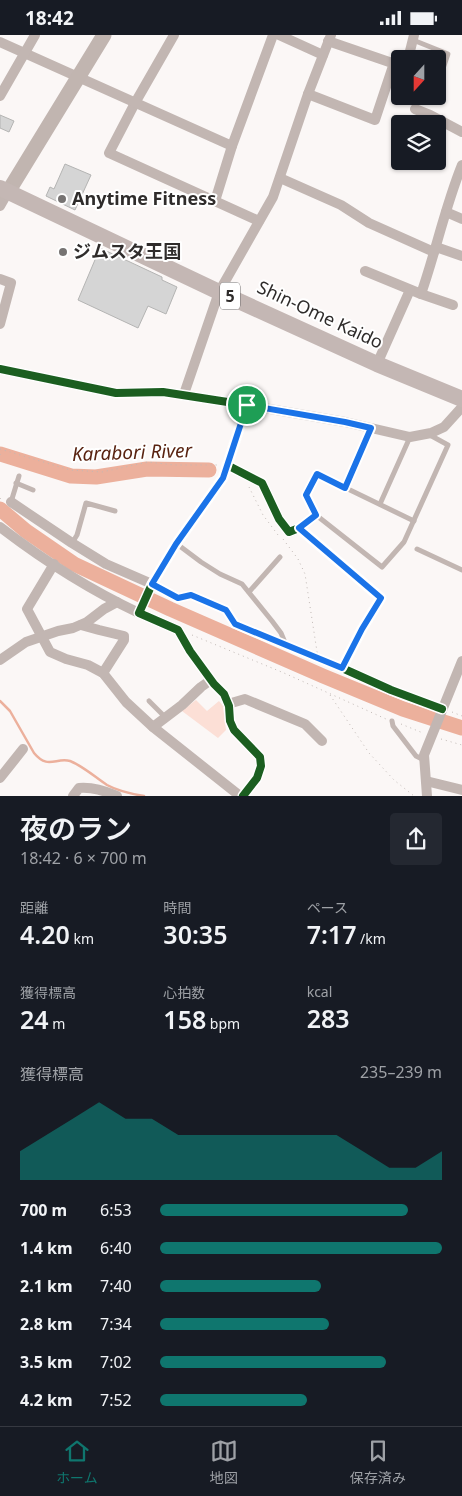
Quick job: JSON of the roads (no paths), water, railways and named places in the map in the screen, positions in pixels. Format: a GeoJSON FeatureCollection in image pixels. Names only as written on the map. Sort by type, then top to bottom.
{"type":"FeatureCollection","features":[{"type":"Feature","properties":{"kind":"main road","name":"Shin-Ome Kaido"},"geometry":{"type":"LineString","coordinates":[[3,195],[377,364],[462,399]]}},
{"type":"Feature","properties":{"kind":"street"},"geometry":{"type":"LineString","coordinates":[[0,96],[35,35]]}},
{"type":"Feature","properties":{"kind":"street"},"geometry":{"type":"LineString","coordinates":[[3,195],[104,35]]}},
{"type":"Feature","properties":{"kind":"street"},"geometry":{"type":"LineString","coordinates":[[174,35],[109,153],[259,221]]}},
{"type":"Feature","properties":{"kind":"street"},"geometry":{"type":"LineString","coordinates":[[215,201],[232,146],[273,35]]}},
{"type":"Feature","properties":{"kind":"street"},"geometry":{"type":"LineString","coordinates":[[279,35],[323,55]]}},
{"type":"Feature","properties":{"kind":"street"},"geometry":{"type":"LineString","coordinates":[[410,50],[414,37]]}},
{"type":"Feature","properties":{"kind":"street"},"geometry":{"type":"LineString","coordinates":[[184,394],[220,292],[273,197],[308,94],[330,38],[391,62]]}},
{"type":"Feature","properties":{"kind":"street"},"geometry":{"type":"LineString","coordinates":[[0,42],[232,146]]}},
{"type":"Feature","properties":{"kind":"street"},"geometry":{"type":"LineString","coordinates":[[308,94],[375,120],[391,79]]}},
{"type":"Feature","properties":{"kind":"street"},"geometry":{"type":"LineString","coordinates":[[415,109],[462,133]]}},
{"type":"Feature","properties":{"kind":"street"},"geometry":{"type":"LineString","coordinates":[[421,294],[462,165]]}},
{"type":"Feature","properties":{"kind":"street"},"geometry":{"type":"LineString","coordinates":[[280,178],[341,205],[369,223],[435,250],[462,256]]}},
{"type":"Feature","properties":{"kind":"street"},"geometry":{"type":"LineString","coordinates":[[446,212],[462,219]]}},
{"type":"Feature","properties":{"kind":"street"},"geometry":{"type":"LineString","coordinates":[[365,271],[410,290],[453,305]]}},
{"type":"Feature","properties":{"kind":"street"},"geometry":{"type":"LineString","coordinates":[[0,279],[11,283],[0,324]]}},
{"type":"Feature","properties":{"kind":"street"},"geometry":{"type":"LineString","coordinates":[[377,364],[410,290]]}},
{"type":"Feature","properties":{"kind":"street"},"geometry":{"type":"LineString","coordinates":[[0,369],[116,393],[163,392],[184,394],[345,422],[410,437],[427,434],[444,427],[462,407]]}},
{"type":"Feature","properties":{"kind":"street"},"geometry":{"type":"LineString","coordinates":[[140,611],[151,586],[176,544],[223,478],[247,405]]}},
{"type":"Feature","properties":{"kind":"street"},"geometry":{"type":"LineString","coordinates":[[227,466],[262,483],[279,519],[289,532],[299,528],[381,598],[362,629],[342,668],[441,710]]}},
{"type":"Feature","properties":{"kind":"street"},"geometry":{"type":"LineString","coordinates":[[11,502],[106,564],[151,586]]}},
{"type":"Feature","properties":{"kind":"street"},"geometry":{"type":"LineString","coordinates":[[0,527],[54,565],[117,602],[178,630],[190,651],[211,680],[224,694],[234,730],[260,757],[261,766],[257,778],[242,796],[153,727],[126,702],[103,673],[88,665],[50,652],[27,609],[54,565]]}},
{"type":"Feature","properties":{"kind":"street"},"geometry":{"type":"LineString","coordinates":[[1,656],[41,636],[82,625],[117,602]]}},
{"type":"Feature","properties":{"kind":"street"},"geometry":{"type":"LineString","coordinates":[[82,625],[124,636],[124,640],[103,673]]}},
{"type":"Feature","properties":{"kind":"street"},"geometry":{"type":"LineString","coordinates":[[427,796],[424,755],[441,710],[458,680],[462,661]]}},
{"type":"Feature","properties":{"kind":"street"},"geometry":{"type":"LineString","coordinates":[[153,727],[211,680]]}},
{"type":"Feature","properties":{"kind":"street"},"geometry":{"type":"LineString","coordinates":[[228,703],[245,699],[305,724],[322,741]]}},
{"type":"Feature","properties":{"kind":"street"},"geometry":{"type":"LineString","coordinates":[[2,772],[23,749]]}},
{"type":"Feature","properties":{"kind":"street"},"geometry":{"type":"LineString","coordinates":[[426,781],[462,790]]}},
{"type":"Feature","properties":{"kind":"street"},"geometry":{"type":"LineString","coordinates":[[72,796],[79,788],[89,787],[98,788],[117,796]]}},
{"type":"Feature","properties":{"kind":"lane"},"geometry":{"type":"LineString","coordinates":[[414,37],[442,50]]}},
{"type":"Feature","properties":{"kind":"lane"},"geometry":{"type":"LineString","coordinates":[[345,488],[371,428]]}},
{"type":"Feature","properties":{"kind":"lane"},"geometry":{"type":"LineString","coordinates":[[414,521],[317,474],[306,495],[316,515],[382,567],[404,542],[414,521],[448,445],[427,434]]}},
{"type":"Feature","properties":{"kind":"lane"},"geometry":{"type":"LineString","coordinates":[[380,504],[410,437]]}},
{"type":"Feature","properties":{"kind":"lane"},"geometry":{"type":"LineString","coordinates":[[11,502],[19,475]]}},
{"type":"Feature","properties":{"kind":"lane"},"geometry":{"type":"LineString","coordinates":[[16,483],[33,490]]}},
{"type":"Feature","properties":{"kind":"lane"},"geometry":{"type":"LineString","coordinates":[[72,543],[77,535],[86,503],[116,511]]}},
{"type":"Feature","properties":{"kind":"lane"},"geometry":{"type":"LineString","coordinates":[[299,528],[316,515]]}},
{"type":"Feature","properties":{"kind":"lane"},"geometry":{"type":"LineString","coordinates":[[176,544],[207,566],[242,585],[281,633],[286,645]]}},
{"type":"Feature","properties":{"kind":"lane"},"geometry":{"type":"LineString","coordinates":[[417,549],[462,570]]}},
{"type":"Feature","properties":{"kind":"lane"},"geometry":{"type":"LineString","coordinates":[[249,592],[280,557]]}},
{"type":"Feature","properties":{"kind":"lane"},"geometry":{"type":"LineString","coordinates":[[149,701],[166,718]]}},
{"type":"Feature","properties":{"kind":"lane"},"geometry":{"type":"LineString","coordinates":[[392,721],[393,726],[416,757],[424,761]]}},
{"type":"Feature","properties":{"kind":"waterway","name":"Karabori River"},"geometry":{"type":"LineString","coordinates":[[0,454],[71,476],[96,477],[147,469],[209,470]]}},
{"type":"Feature","properties":{"kind":"waterway","name":"Karabori River"},"geometry":{"type":"LineString","coordinates":[[0,509],[26,531],[74,564],[170,609],[323,676],[403,709],[462,728]]}},
{"type":"Feature","properties":{"kind":"waterway"},"geometry":{"type":"LineString","coordinates":[[0,701],[10,711],[34,753],[39,758],[48,762],[70,761],[111,787],[144,796]]}},
{"type":"Feature","properties":{"kind":"place","name":"Anytime Fitness"},"geometry":{"type":"Point","coordinates":[62,199]}},
{"type":"Feature","properties":{"kind":"place","name":"ジムスタ王国"},"geometry":{"type":"Point","coordinates":[63,252]}}]}
